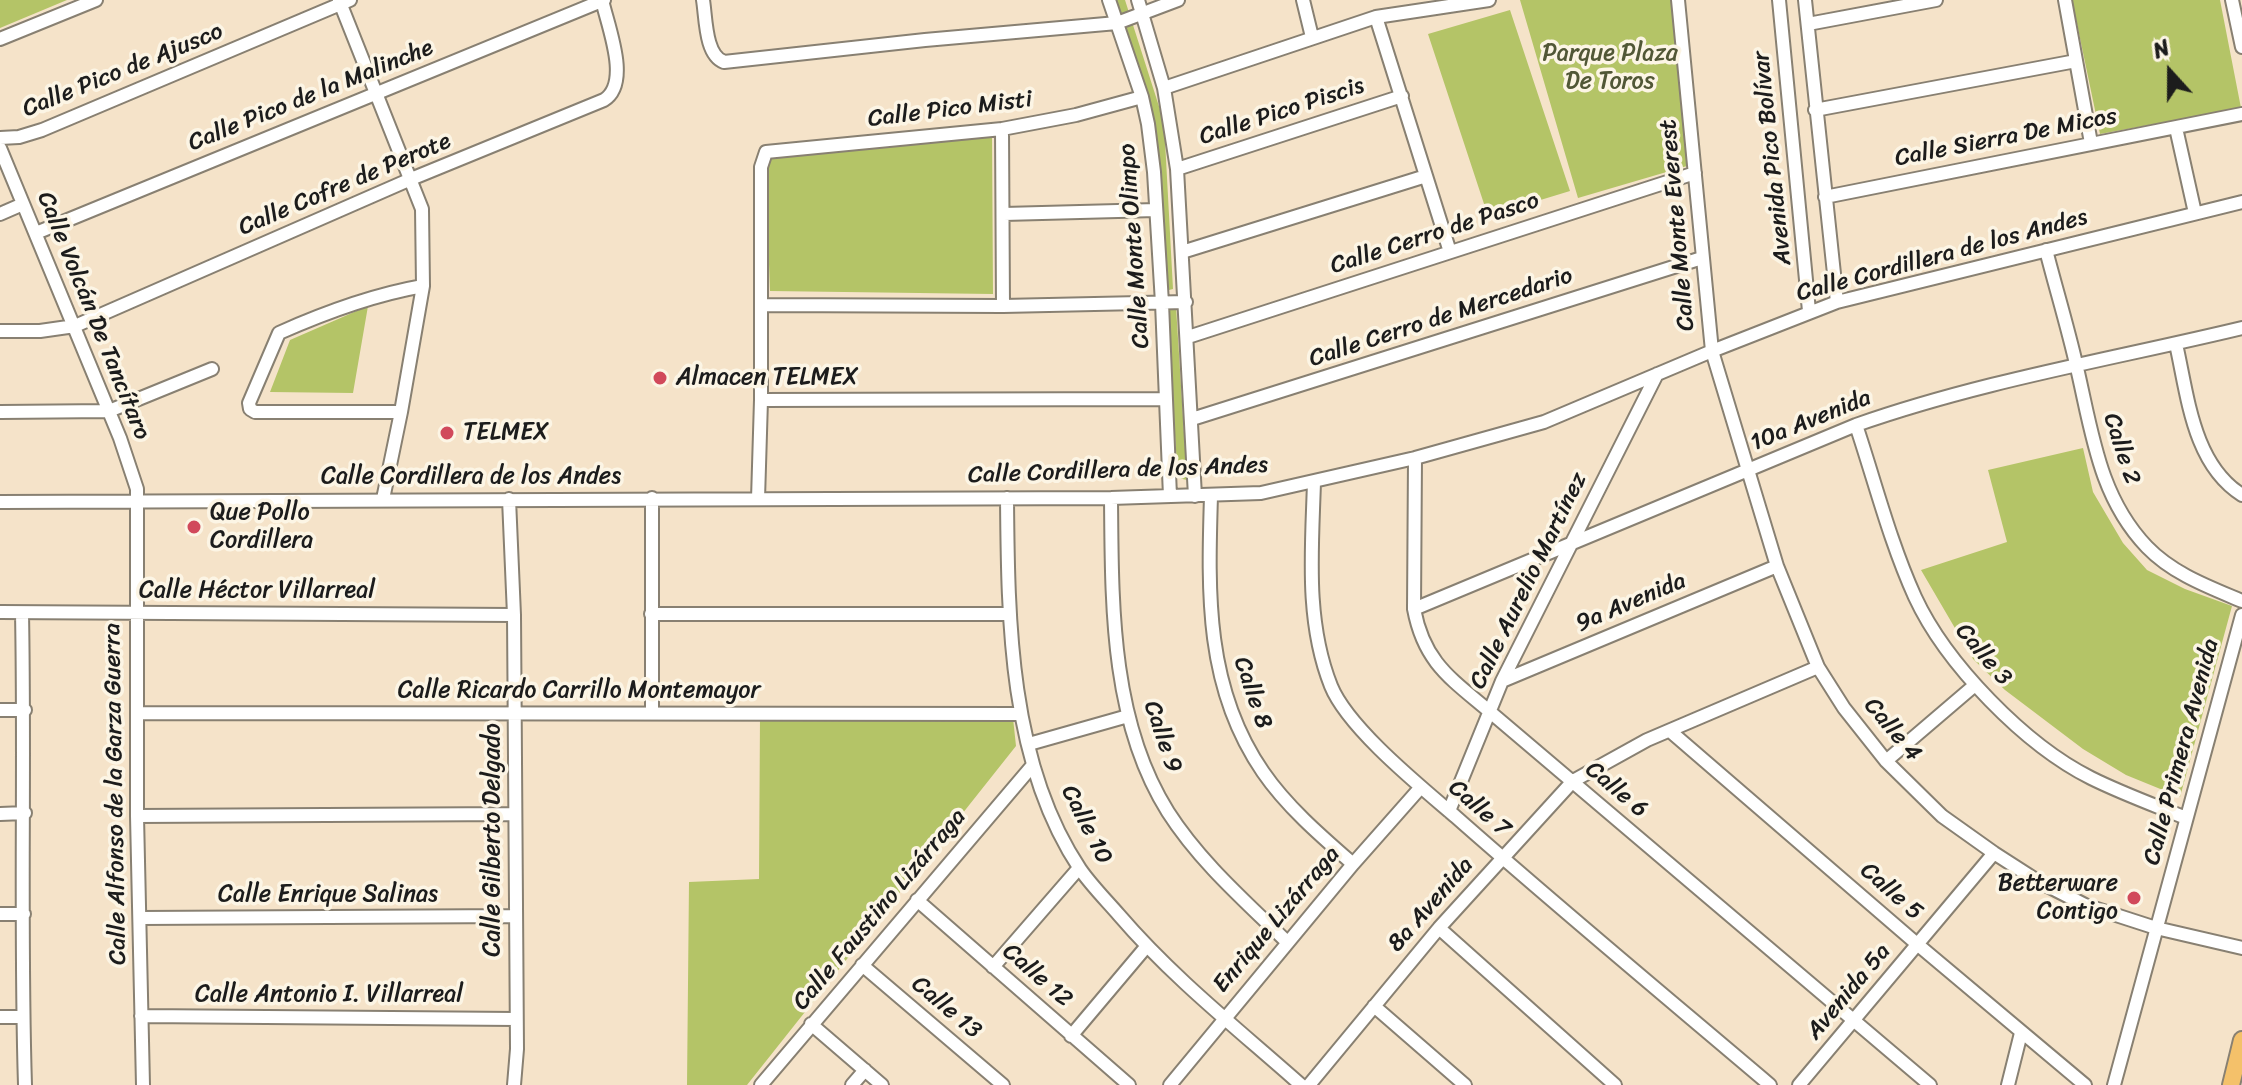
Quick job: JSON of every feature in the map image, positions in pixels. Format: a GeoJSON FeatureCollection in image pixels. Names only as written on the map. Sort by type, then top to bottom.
{"type":"FeatureCollection","features":[{"type":"Feature","properties":{"kind":"main road"},"geometry":{"type":"LineString","coordinates":[[2231,1085],[2241,1048]]}},
{"type":"Feature","properties":{"kind":"street"},"geometry":{"type":"LineString","coordinates":[[0,39],[96,0]]}},
{"type":"Feature","properties":{"kind":"street","name":"Calle Pico de la Malinche"},"geometry":{"type":"LineString","coordinates":[[36,233],[603,0]]}},
{"type":"Feature","properties":{"kind":"street","name":"Calle Cofre de Perote"},"geometry":{"type":"LineString","coordinates":[[0,331],[40,331],[75,326],[411,179],[609,97],[616,87],[618,71],[603,0]]}},
{"type":"Feature","properties":{"kind":"street"},"geometry":{"type":"LineString","coordinates":[[703,0],[715,58],[733,62],[925,40],[1117,23],[1140,6],[1178,0]]}},
{"type":"Feature","properties":{"kind":"street","name":"Calle Monte Olimpo"},"geometry":{"type":"LineString","coordinates":[[1109,0],[1142,97],[1153,163],[1170,496]]}},
{"type":"Feature","properties":{"kind":"street"},"geometry":{"type":"LineString","coordinates":[[1303,0],[1312,37]]}},
{"type":"Feature","properties":{"kind":"street"},"geometry":{"type":"LineString","coordinates":[[1164,88],[1376,17],[1489,0]]}},
{"type":"Feature","properties":{"kind":"street","name":"Calle Monte Everest"},"geometry":{"type":"LineString","coordinates":[[1678,0],[1712,351]]}},
{"type":"Feature","properties":{"kind":"street","name":"Avenida Pico Bolívar"},"geometry":{"type":"LineString","coordinates":[[1779,0],[1809,311]]}},
{"type":"Feature","properties":{"kind":"street","name":"Avenida Pico Bolívar"},"geometry":{"type":"LineString","coordinates":[[1805,0],[1837,302]]}},
{"type":"Feature","properties":{"kind":"street"},"geometry":{"type":"LineString","coordinates":[[1808,24],[1936,0]]}},
{"type":"Feature","properties":{"kind":"street"},"geometry":{"type":"LineString","coordinates":[[2065,0],[2091,143]]}},
{"type":"Feature","properties":{"kind":"street"},"geometry":{"type":"LineString","coordinates":[[2232,0],[2242,47]]}},
{"type":"Feature","properties":{"kind":"street"},"geometry":{"type":"LineString","coordinates":[[343,1],[422,209],[423,286],[383,499]]}},
{"type":"Feature","properties":{"kind":"street","name":"Calle Pico de Ajusco"},"geometry":{"type":"LineString","coordinates":[[0,138],[19,137],[42,130],[343,1]]}},
{"type":"Feature","properties":{"kind":"street","name":"Calle Monte Olimpo"},"geometry":{"type":"LineString","coordinates":[[1140,6],[1164,88],[1177,169],[1195,496]]}},
{"type":"Feature","properties":{"kind":"street"},"geometry":{"type":"LineString","coordinates":[[1376,17],[1450,252]]}},
{"type":"Feature","properties":{"kind":"street"},"geometry":{"type":"LineString","coordinates":[[1815,110],[2076,61]]}},
{"type":"Feature","properties":{"kind":"street","name":"Calle Pico Piscis"},"geometry":{"type":"LineString","coordinates":[[1177,169],[1402,96]]}},
{"type":"Feature","properties":{"kind":"street","name":"Calle Pico Misti"},"geometry":{"type":"LineString","coordinates":[[762,305],[763,156],[771,150],[1002,129],[1076,115],[1142,97]]}},
{"type":"Feature","properties":{"kind":"street","name":"Calle Sierra De Micos"},"geometry":{"type":"LineString","coordinates":[[1825,197],[2242,114]]}},
{"type":"Feature","properties":{"kind":"street"},"geometry":{"type":"LineString","coordinates":[[2176,128],[2195,213]]}},
{"type":"Feature","properties":{"kind":"street"},"geometry":{"type":"LineString","coordinates":[[1002,129],[1003,306]]}},
{"type":"Feature","properties":{"kind":"street","name":"Calle Volcán De Tancítaro"},"geometry":{"type":"LineString","coordinates":[[0,148],[135,477],[137,502]]}},
{"type":"Feature","properties":{"kind":"street","name":"Calle Cerro de Pasco"},"geometry":{"type":"LineString","coordinates":[[1188,337],[1695,173]]}},
{"type":"Feature","properties":{"kind":"street"},"geometry":{"type":"LineString","coordinates":[[1182,252],[1426,176]]}},
{"type":"Feature","properties":{"kind":"street","name":"Calle Cordillera de los Andes"},"geometry":{"type":"LineString","coordinates":[[0,502],[1111,498],[1261,493],[1415,458],[1544,422],[1837,302],[2242,202]]}},
{"type":"Feature","properties":{"kind":"street"},"geometry":{"type":"LineString","coordinates":[[0,214],[23,204]]}},
{"type":"Feature","properties":{"kind":"street"},"geometry":{"type":"LineString","coordinates":[[1004,214],[1156,210]]}},
{"type":"Feature","properties":{"kind":"street","name":"Calle 2"},"geometry":{"type":"LineString","coordinates":[[2046,250],[2099,466],[2112,498],[2147,547],[2175,569],[2242,601]]}},
{"type":"Feature","properties":{"kind":"street","name":"Calle Cerro de Mercedario"},"geometry":{"type":"LineString","coordinates":[[1192,419],[1702,258]]}},
{"type":"Feature","properties":{"kind":"street"},"geometry":{"type":"LineString","coordinates":[[401,412],[255,412],[250,409],[249,403],[279,333],[355,302],[423,286]]}},
{"type":"Feature","properties":{"kind":"street"},"geometry":{"type":"LineString","coordinates":[[758,499],[762,305],[1003,306],[1186,302]]}},
{"type":"Feature","properties":{"kind":"street","name":"10a Avenida"},"geometry":{"type":"LineString","coordinates":[[1414,609],[1856,425],[1950,396],[2242,328]]}},
{"type":"Feature","properties":{"kind":"street"},"geometry":{"type":"LineString","coordinates":[[2176,344],[2202,448],[2225,484],[2242,495]]}},
{"type":"Feature","properties":{"kind":"street","name":"Calle 4"},"geometry":{"type":"LineString","coordinates":[[1712,351],[1777,566],[1818,667],[1844,708],[1886,761],[1942,816],[2036,880],[2085,905],[2156,928],[2242,948]]}},
{"type":"Feature","properties":{"kind":"street"},"geometry":{"type":"LineString","coordinates":[[0,412],[109,411],[212,369]]}},
{"type":"Feature","properties":{"kind":"street","name":"Calle Aurelio Martínez"},"geometry":{"type":"LineString","coordinates":[[1449,811],[1502,681],[1657,374]]}},
{"type":"Feature","properties":{"kind":"street"},"geometry":{"type":"LineString","coordinates":[[761,400],[1166,399]]}},
{"type":"Feature","properties":{"kind":"street","name":"Calle 3"},"geometry":{"type":"LineString","coordinates":[[1856,425],[1916,598],[1937,634],[1975,685],[2060,760],[2090,778],[2186,818]]}},
{"type":"Feature","properties":{"kind":"street","name":"Calle 6"},"geometry":{"type":"LineString","coordinates":[[1415,458],[1414,609],[1418,630],[1434,662],[1930,1085]]}},
{"type":"Feature","properties":{"kind":"street","name":"Calle 7"},"geometry":{"type":"LineString","coordinates":[[1314,482],[1314,616],[1331,687],[1343,708],[1421,787],[1770,1085]]}},
{"type":"Feature","properties":{"kind":"street","name":"Calle 8"},"geometry":{"type":"LineString","coordinates":[[1211,496],[1212,633],[1220,677],[1234,716],[1247,747],[1265,775],[1318,833],[1353,864]]}},
{"type":"Feature","properties":{"kind":"street"},"geometry":{"type":"LineString","coordinates":[[652,498],[652,712]]}},
{"type":"Feature","properties":{"kind":"street","name":"Calle 10"},"geometry":{"type":"LineString","coordinates":[[1007,498],[1008,614],[1021,714],[1033,765],[1055,822],[1079,868],[1146,947],[1301,1085]]}},
{"type":"Feature","properties":{"kind":"street","name":"Calle 9"},"geometry":{"type":"LineString","coordinates":[[1111,498],[1112,590],[1128,716],[1144,762],[1166,809],[1180,830],[1226,883],[1287,942]]}},
{"type":"Feature","properties":{"kind":"street","name":"Calle Gilberto Delgado"},"geometry":{"type":"LineString","coordinates":[[509,499],[515,714],[514,1085]]}},
{"type":"Feature","properties":{"kind":"street","name":"Calle Alfonso de la Garza Guerra"},"geometry":{"type":"LineString","coordinates":[[137,502],[137,816],[143,1085]]}},
{"type":"Feature","properties":{"kind":"street","name":"9a Avenida"},"geometry":{"type":"LineString","coordinates":[[1502,681],[1777,566]]}},
{"type":"Feature","properties":{"kind":"street","name":"Calle Héctor Villarreal"},"geometry":{"type":"LineString","coordinates":[[0,612],[514,615]]}},
{"type":"Feature","properties":{"kind":"street"},"geometry":{"type":"LineString","coordinates":[[22,613],[25,1085]]}},
{"type":"Feature","properties":{"kind":"street"},"geometry":{"type":"LineString","coordinates":[[651,614],[1008,614]]}},
{"type":"Feature","properties":{"kind":"street","name":"Calle Primera Avenida"},"geometry":{"type":"LineString","coordinates":[[2114,1085],[2242,615]]}},
{"type":"Feature","properties":{"kind":"street","name":"8a Avenida"},"geometry":{"type":"LineString","coordinates":[[1309,1085],[1439,928],[1573,781],[1623,752],[1818,667]]}},
{"type":"Feature","properties":{"kind":"street"},"geometry":{"type":"LineString","coordinates":[[1886,761],[1975,685]]}},
{"type":"Feature","properties":{"kind":"street"},"geometry":{"type":"LineString","coordinates":[[0,710],[25,710]]}},
{"type":"Feature","properties":{"kind":"street","name":"Calle Ricardo Carrillo Montemayor"},"geometry":{"type":"LineString","coordinates":[[137,713],[1021,714]]}},
{"type":"Feature","properties":{"kind":"street"},"geometry":{"type":"LineString","coordinates":[[1029,744],[1128,716]]}},
{"type":"Feature","properties":{"kind":"street","name":"Calle 5"},"geometry":{"type":"LineString","coordinates":[[1670,731],[2085,1085]]}},
{"type":"Feature","properties":{"kind":"street","name":"Calle Faustino Lizárraga"},"geometry":{"type":"LineString","coordinates":[[761,1085],[1033,765]]}},
{"type":"Feature","properties":{"kind":"street","name":"Enrique Lizárraga"},"geometry":{"type":"LineString","coordinates":[[1170,1085],[1287,942],[1421,787]]}},
{"type":"Feature","properties":{"kind":"street"},"geometry":{"type":"LineString","coordinates":[[0,814],[25,813]]}},
{"type":"Feature","properties":{"kind":"street"},"geometry":{"type":"LineString","coordinates":[[137,816],[515,814]]}},
{"type":"Feature","properties":{"kind":"street","name":"Avenida 5a"},"geometry":{"type":"LineString","coordinates":[[1799,1085],[1994,853]]}},
{"type":"Feature","properties":{"kind":"street"},"geometry":{"type":"LineString","coordinates":[[993,967],[1079,868]]}},
{"type":"Feature","properties":{"kind":"street","name":"Calle 12"},"geometry":{"type":"LineString","coordinates":[[917,900],[1129,1085]]}},
{"type":"Feature","properties":{"kind":"street"},"geometry":{"type":"LineString","coordinates":[[0,914],[24,914]]}},
{"type":"Feature","properties":{"kind":"street","name":"Calle Enrique Salinas"},"geometry":{"type":"LineString","coordinates":[[140,918],[516,916]]}},
{"type":"Feature","properties":{"kind":"street"},"geometry":{"type":"LineString","coordinates":[[1439,928],[1615,1085]]}},
{"type":"Feature","properties":{"kind":"street"},"geometry":{"type":"LineString","coordinates":[[1071,1036],[1146,947]]}},
{"type":"Feature","properties":{"kind":"street","name":"Calle 13"},"geometry":{"type":"LineString","coordinates":[[862,965],[1003,1085]]}},
{"type":"Feature","properties":{"kind":"street"},"geometry":{"type":"LineString","coordinates":[[1374,1006],[1465,1085]]}},
{"type":"Feature","properties":{"kind":"street","name":"Calle Antonio I. Villarreal"},"geometry":{"type":"LineString","coordinates":[[141,1016],[516,1019]]}},
{"type":"Feature","properties":{"kind":"street"},"geometry":{"type":"LineString","coordinates":[[0,1017],[23,1017]]}},
{"type":"Feature","properties":{"kind":"street"},"geometry":{"type":"LineString","coordinates":[[811,1024],[882,1085]]}},
{"type":"Feature","properties":{"kind":"street"},"geometry":{"type":"LineString","coordinates":[[2008,1085],[2021,1033]]}},
{"type":"Feature","properties":{"kind":"street"},"geometry":{"type":"LineString","coordinates":[[852,1085],[865,1070]]}},
{"type":"Feature","properties":{"kind":"green space"},"geometry":{"type":"Polygon","coordinates":[[[0,0],[67,0],[0,28],[0,0]]]}},
{"type":"Feature","properties":{"kind":"green space"},"geometry":{"type":"Polygon","coordinates":[[[1113,0],[1125,0],[1164,122],[1173,289],[1165,291],[1154,125],[1113,0]]]}},
{"type":"Feature","properties":{"kind":"green space","name":"Parque Plaza De Toros"},"geometry":{"type":"Polygon","coordinates":[[[1520,0],[1671,0],[1687,166],[1578,198],[1520,0]]]}},
{"type":"Feature","properties":{"kind":"green space"},"geometry":{"type":"Polygon","coordinates":[[[2072,0],[2220,0],[2241,108],[2100,134],[2072,0]]]}},
{"type":"Feature","properties":{"kind":"green space"},"geometry":{"type":"Polygon","coordinates":[[[1510,10],[1570,191],[1488,216],[1428,34],[1510,10]]]}},
{"type":"Feature","properties":{"kind":"green space"},"geometry":{"type":"Polygon","coordinates":[[[992,132],[993,294],[770,291],[765,157],[992,132]]]}},
{"type":"Feature","properties":{"kind":"green space"},"geometry":{"type":"Polygon","coordinates":[[[368,306],[353,393],[270,392],[290,340],[368,306]]]}},
{"type":"Feature","properties":{"kind":"green space"},"geometry":{"type":"Polygon","coordinates":[[[1176,307],[1187,480],[1178,478],[1166,309],[1176,307]]]}},
{"type":"Feature","properties":{"kind":"green space"},"geometry":{"type":"Polygon","coordinates":[[[2083,448],[2093,492],[2123,543],[2147,570],[2185,589],[2232,606],[2180,797],[2126,775],[2083,749],[2005,690],[1973,659],[1921,570],[2007,542],[1988,470],[2083,448]]]}},
{"type":"Feature","properties":{"kind":"green space"},"geometry":{"type":"Polygon","coordinates":[[[760,717],[1013,718],[1016,746],[747,1085],[687,1085],[689,882],[759,879],[760,717]]]}},
{"type":"Feature","properties":{"kind":"place","name":"Almacen TELMEX"},"geometry":{"type":"Point","coordinates":[660,378]}},
{"type":"Feature","properties":{"kind":"place","name":"TELMEX"},"geometry":{"type":"Point","coordinates":[447,433]}},
{"type":"Feature","properties":{"kind":"place","name":"Que Pollo Cordillera"},"geometry":{"type":"Point","coordinates":[194,527]}},
{"type":"Feature","properties":{"kind":"place","name":"Betterware Contigo"},"geometry":{"type":"Point","coordinates":[2134,898]}}]}
